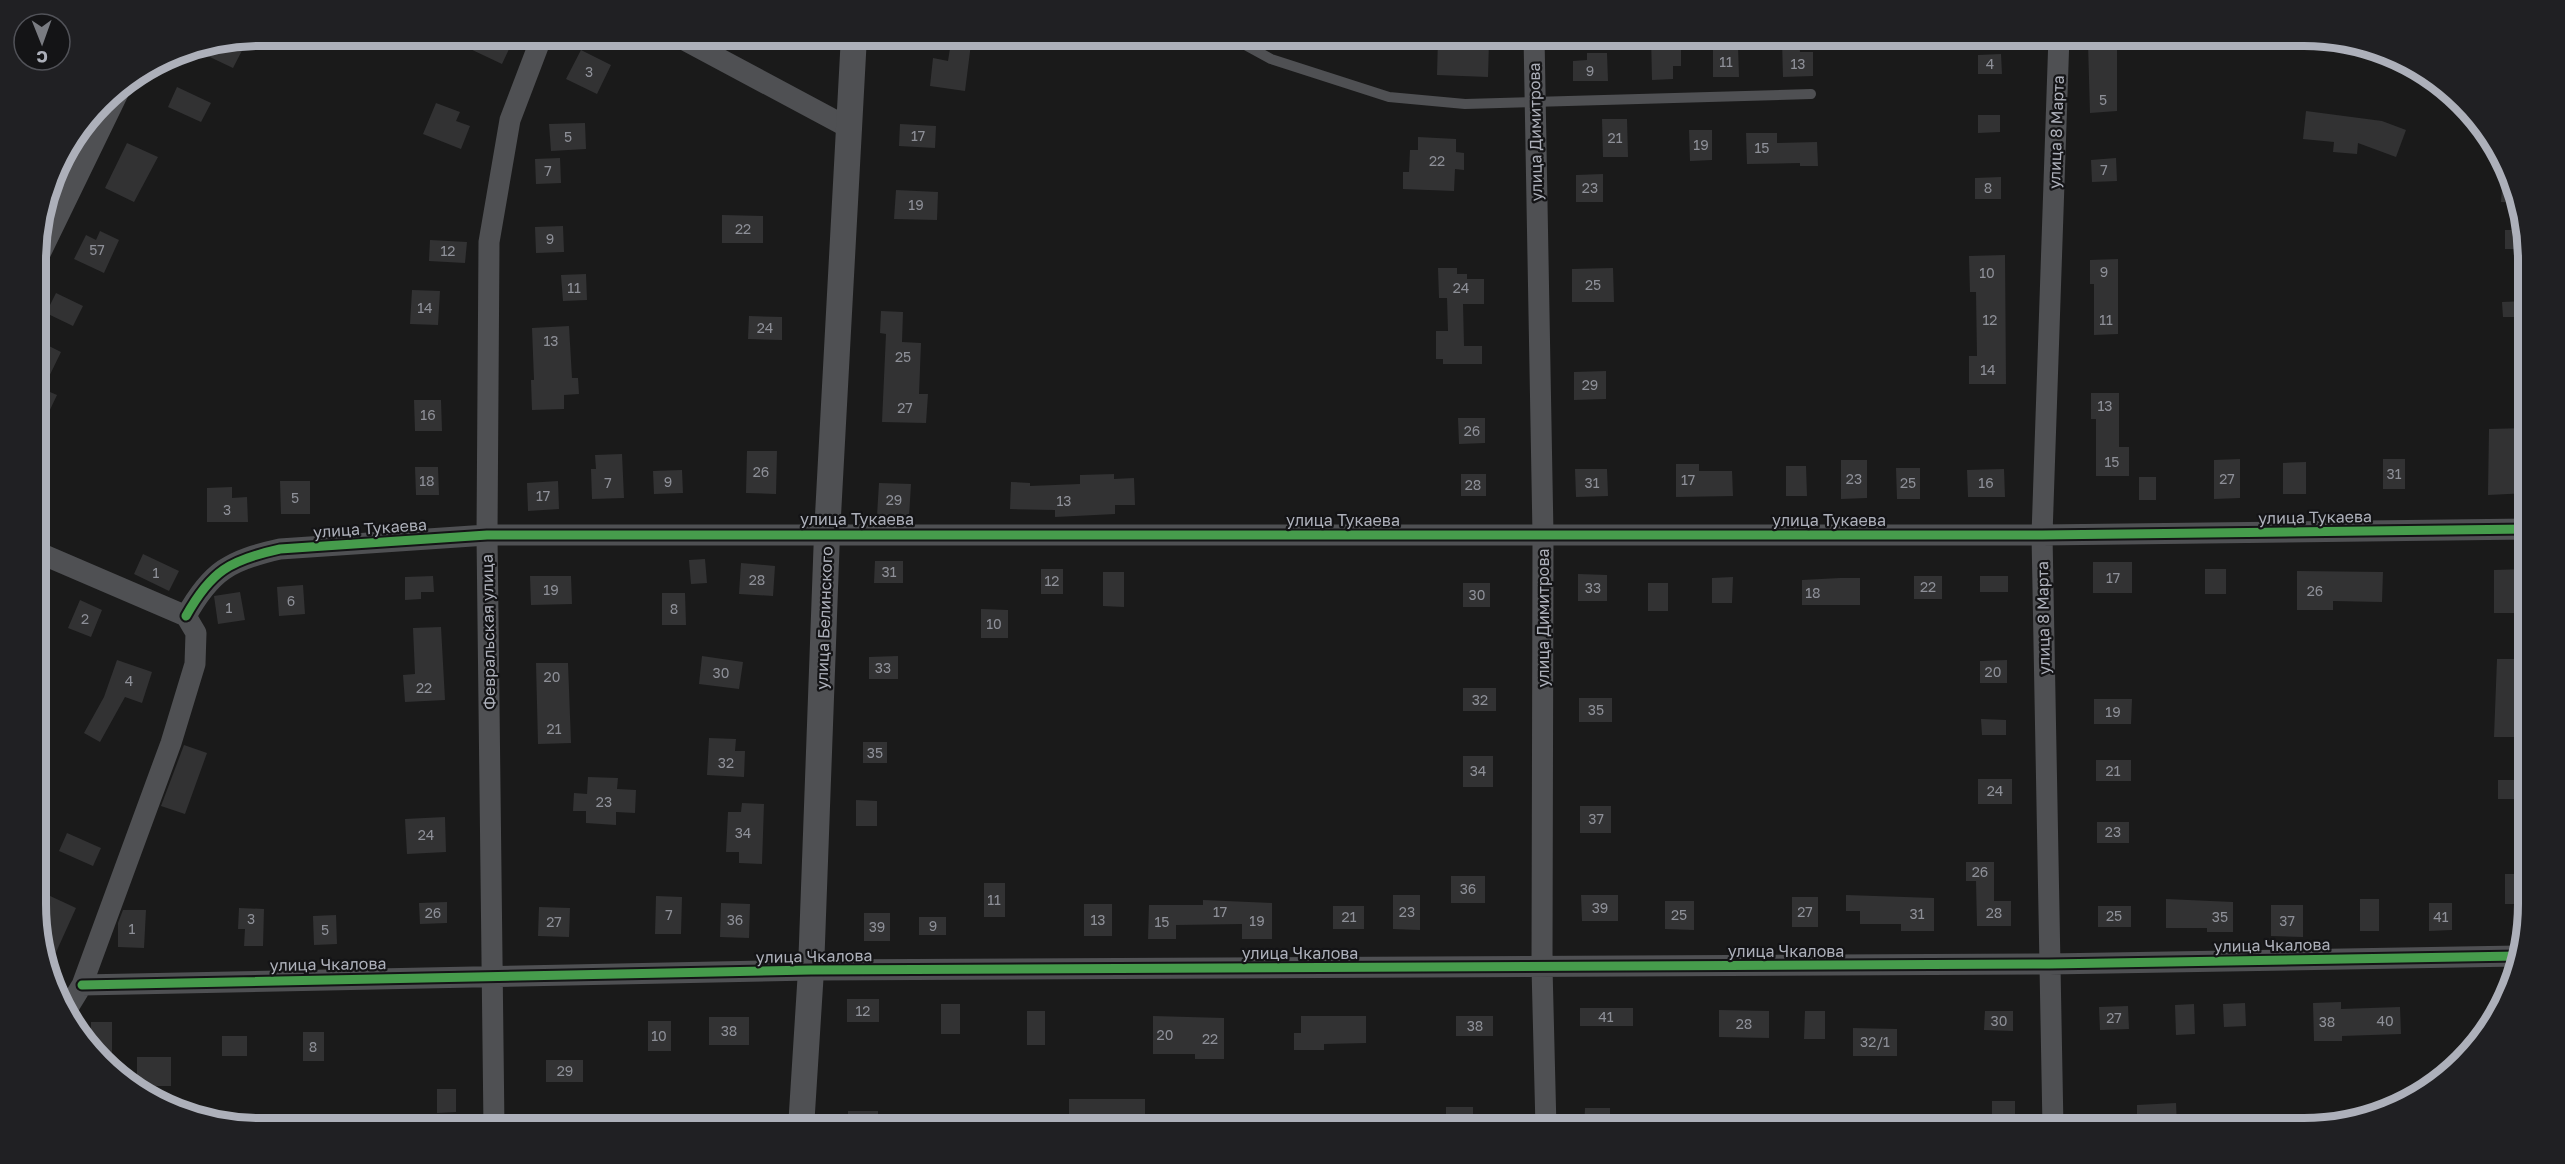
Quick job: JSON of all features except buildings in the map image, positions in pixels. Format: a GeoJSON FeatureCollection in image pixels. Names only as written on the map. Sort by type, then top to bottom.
{"type":"FeatureCollection","features":[{"type":"Feature","properties":{"kind":"street","name":"Февральская улица"},"geometry":{"type":"LineString","coordinates":[[495,1118],[487,535],[489,242],[510,120],[538,46]]}},
{"type":"Feature","properties":{"kind":"street"},"geometry":{"type":"LineString","coordinates":[[696,46],[851,129]]}},
{"type":"Feature","properties":{"kind":"street","name":"улица Белинского"},"geometry":{"type":"LineString","coordinates":[[802,1118],[811,970],[827,534],[851,129],[854,46]]}},
{"type":"Feature","properties":{"kind":"street","name":"улица Димитрова"},"geometry":{"type":"LineString","coordinates":[[1534,46],[1533,101],[1543,535],[1542,967],[1546,1118]]}},
{"type":"Feature","properties":{"kind":"street","name":"улица 8 Марта"},"geometry":{"type":"LineString","coordinates":[[2053,1118],[2042,535],[2059,46]]}},
{"type":"Feature","properties":{"kind":"street"},"geometry":{"type":"LineString","coordinates":[[48,238],[111,107]]}},
{"type":"Feature","properties":{"kind":"street","name":"улица Тукаева"},"geometry":{"type":"LineString","coordinates":[[186,616],[202,588],[226,568],[253,555],[280,549],[487,535],[2042,535],[2518,529]]}},
{"type":"Feature","properties":{"kind":"street"},"geometry":{"type":"LineString","coordinates":[[47,556],[186,616],[196,633],[192,674],[171,743],[82,985],[71,1002]]}},
{"type":"Feature","properties":{"kind":"street","name":"улица Чкалова"},"geometry":{"type":"LineString","coordinates":[[82,985],[811,970],[2049,964],[2512,956]]}},
{"type":"Feature","properties":{"kind":"lane"},"geometry":{"type":"LineString","coordinates":[[1247,46],[1270,59],[1389,97],[1465,104],[1811,94]]}},
{"type":"Feature","properties":{"kind":"cycle path"},"geometry":{"type":"LineString","coordinates":[[186,616],[204,588],[214,578],[235,563],[263,553],[280,549],[487,535],[2042,535],[2518,529]]}},
{"type":"Feature","properties":{"kind":"cycle path"},"geometry":{"type":"LineString","coordinates":[[82,985],[811,970],[2049,964],[2512,956]]}}]}
